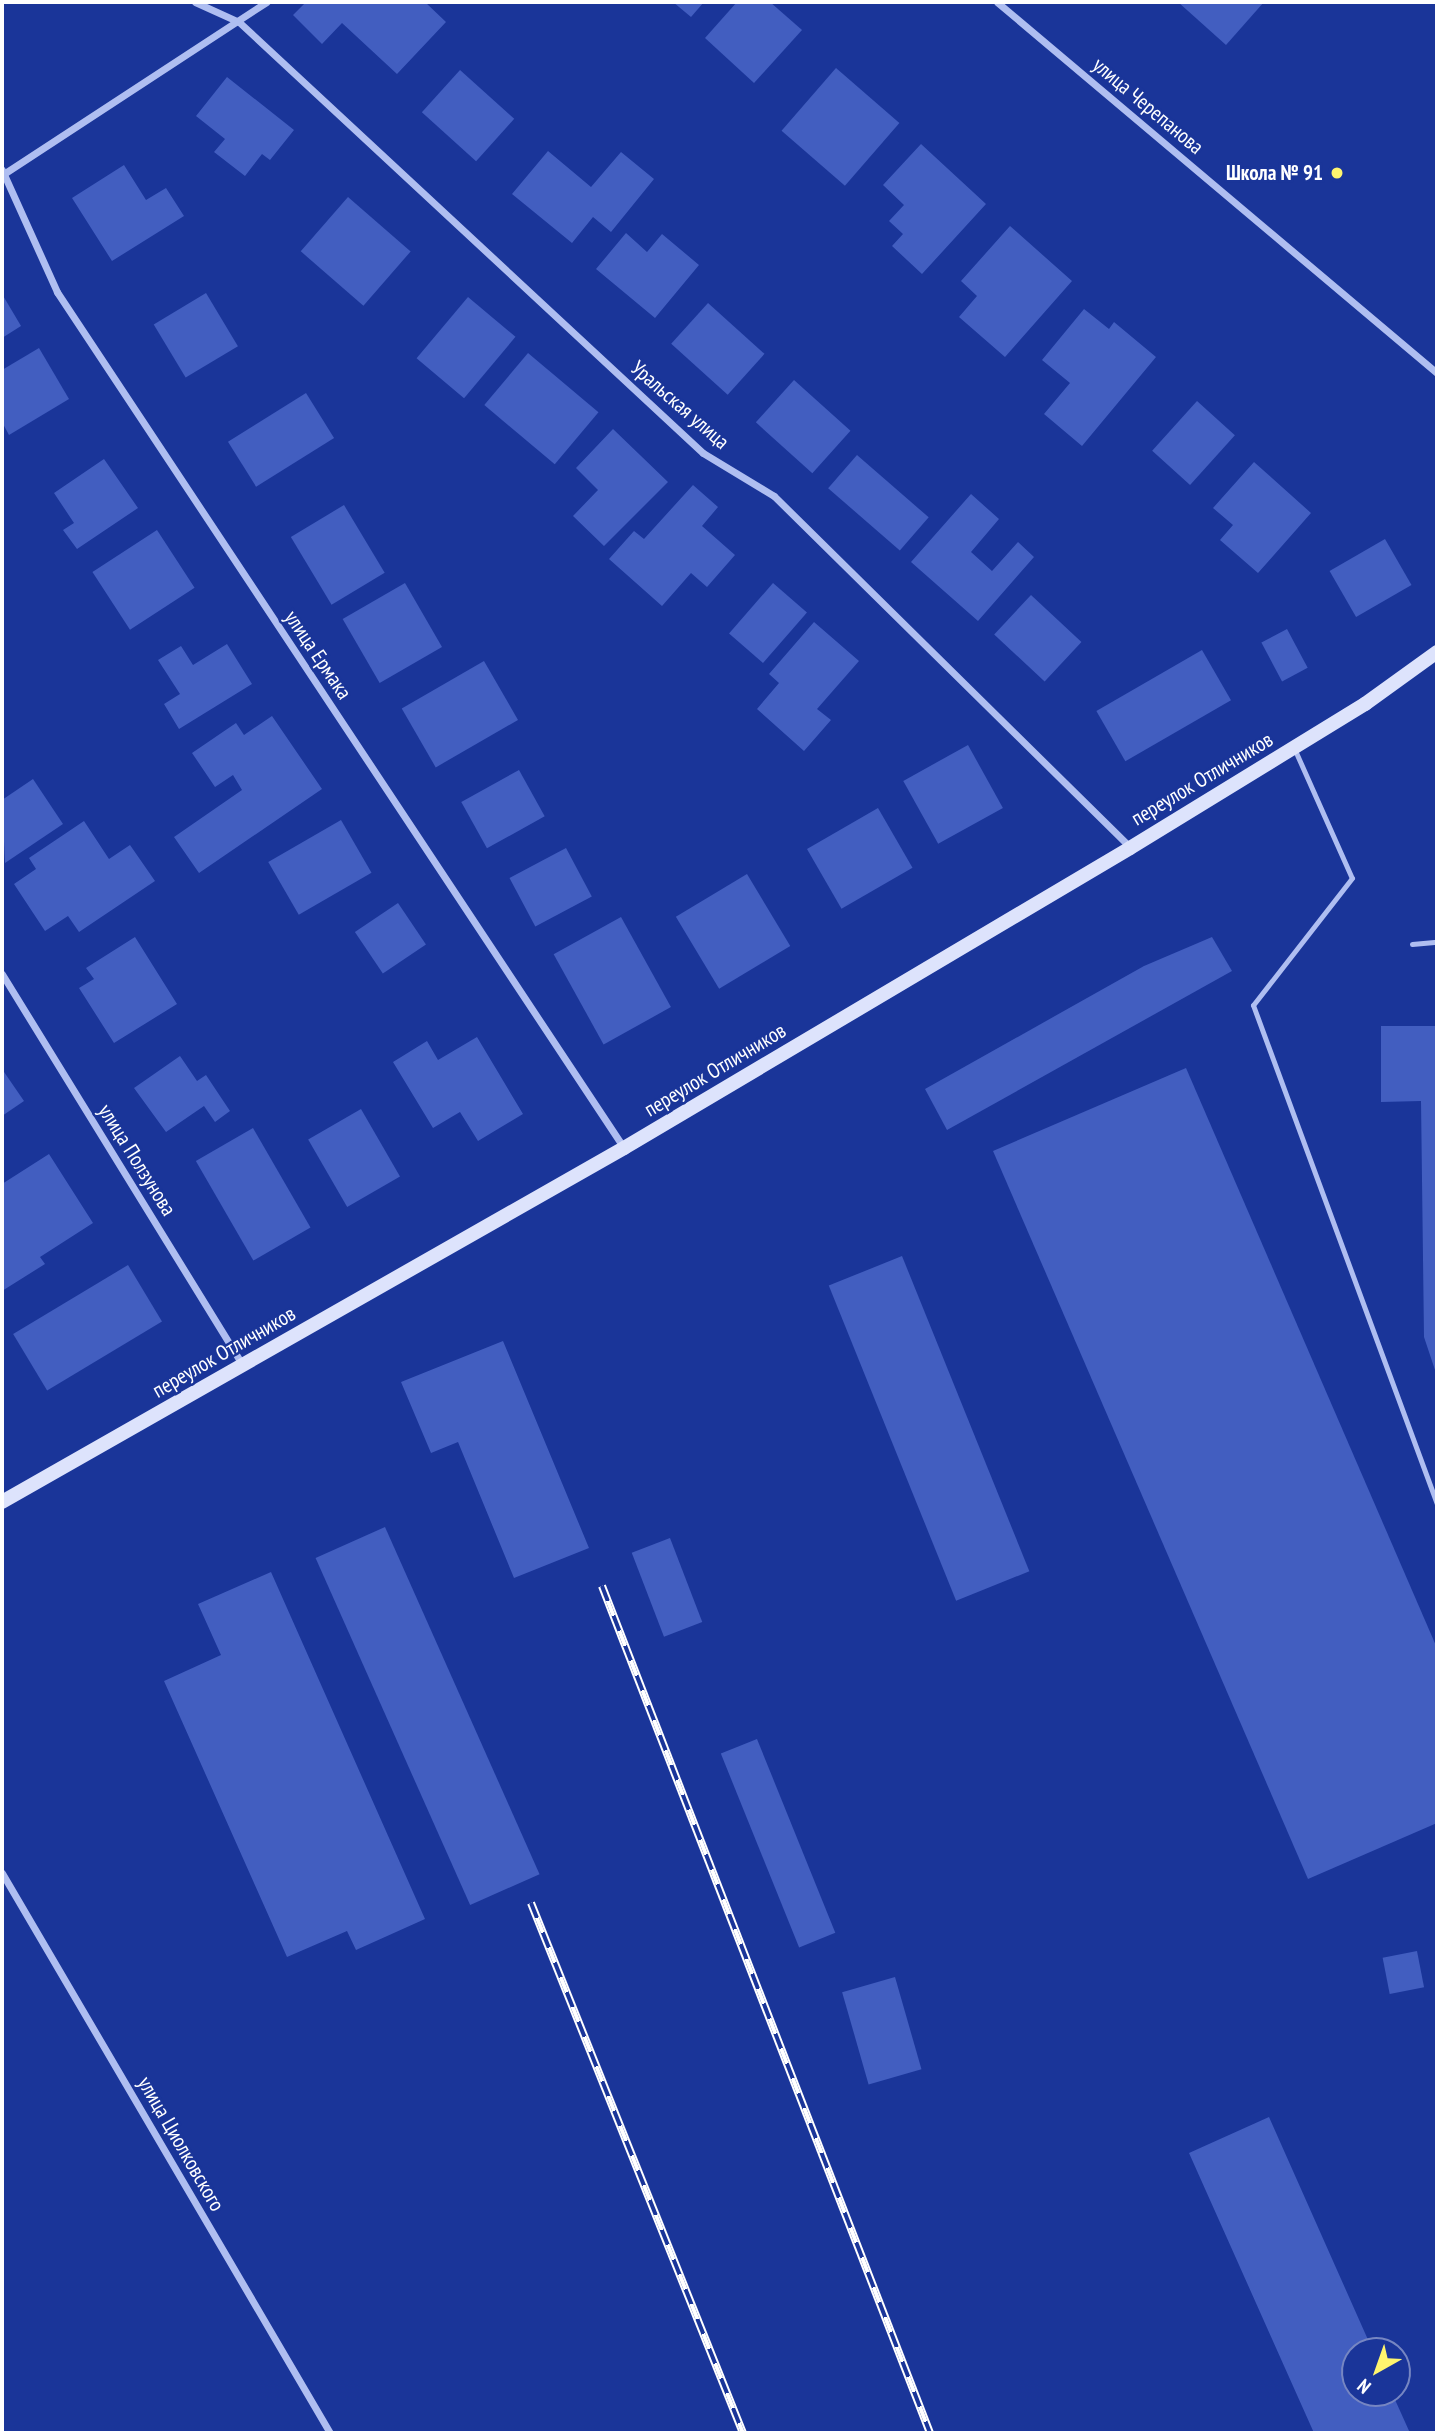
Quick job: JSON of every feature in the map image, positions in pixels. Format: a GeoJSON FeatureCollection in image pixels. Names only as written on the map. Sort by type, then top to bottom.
{"type":"FeatureCollection","features":[{"type":"Feature","properties":{"kind":"main road","name":"переулок Отличников"},"geometry":{"type":"LineString","coordinates":[[2,1502],[624,1148],[1294,748],[1437,652]]}},
{"type":"Feature","properties":{"kind":"street","name":"Уральская улица"},"geometry":{"type":"LineString","coordinates":[[195,2],[239,22],[703,453],[774,496],[1130,848]]}},
{"type":"Feature","properties":{"kind":"street"},"geometry":{"type":"LineString","coordinates":[[2,173],[239,22],[265,2]]}},
{"type":"Feature","properties":{"kind":"street","name":"улица Черепанова"},"geometry":{"type":"LineString","coordinates":[[997,2],[1437,373]]}},
{"type":"Feature","properties":{"kind":"street","name":"улица Ермака"},"geometry":{"type":"LineString","coordinates":[[2,173],[57,292],[624,1148]]}},
{"type":"Feature","properties":{"kind":"street","name":"улица Ползунова"},"geometry":{"type":"LineString","coordinates":[[2,974],[243,1365]]}},
{"type":"Feature","properties":{"kind":"street","name":"улица Циолковского"},"geometry":{"type":"LineString","coordinates":[[2,1873],[330,2433]]}},
{"type":"Feature","properties":{"kind":"lane"},"geometry":{"type":"LineString","coordinates":[[1294,748],[1352,877],[1253,1005],[1437,1504]]}},
{"type":"Feature","properties":{"kind":"lane"},"geometry":{"type":"LineString","coordinates":[[1412,944],[1437,942]]}},
{"type":"Feature","properties":{"kind":"building"},"geometry":{"type":"Polygon","coordinates":[[[306,2],[425,2],[446,22],[397,74],[342,23],[322,44],[293,15],[306,2]]]}},
{"type":"Feature","properties":{"kind":"building"},"geometry":{"type":"Polygon","coordinates":[[[673,2],[704,2],[691,17],[673,2]]]}},
{"type":"Feature","properties":{"kind":"building"},"geometry":{"type":"Polygon","coordinates":[[[737,2],[770,2],[802,30],[754,83],[705,38],[737,2]]]}},
{"type":"Feature","properties":{"kind":"building"},"geometry":{"type":"Polygon","coordinates":[[[1178,2],[1264,2],[1226,45],[1178,2]]]}},
{"type":"Feature","properties":{"kind":"building"},"geometry":{"type":"Polygon","coordinates":[[[836,68],[899,123],[845,186],[782,131],[836,68]]]}},
{"type":"Feature","properties":{"kind":"building"},"geometry":{"type":"Polygon","coordinates":[[[460,70],[514,119],[476,161],[422,112],[460,70]]]}},
{"type":"Feature","properties":{"kind":"building"},"geometry":{"type":"Polygon","coordinates":[[[227,77],[294,130],[270,160],[262,154],[245,176],[214,152],[225,139],[196,116],[227,77]]]}},
{"type":"Feature","properties":{"kind":"building"},"geometry":{"type":"Polygon","coordinates":[[[921,144],[986,204],[922,274],[892,246],[903,234],[889,221],[904,205],[883,185],[921,144]]]}},
{"type":"Feature","properties":{"kind":"building"},"geometry":{"type":"Polygon","coordinates":[[[548,151],[591,187],[621,152],[654,179],[611,232],[593,217],[572,243],[512,194],[548,151]]]}},
{"type":"Feature","properties":{"kind":"building"},"geometry":{"type":"Polygon","coordinates":[[[124,165],[146,200],[166,188],[184,216],[112,261],[72,198],[124,165]]]}},
{"type":"Feature","properties":{"kind":"building"},"geometry":{"type":"Polygon","coordinates":[[[348,197],[411,251],[363,306],[301,251],[348,197]]]}},
{"type":"Feature","properties":{"kind":"building"},"geometry":{"type":"Polygon","coordinates":[[[1010,226],[1072,281],[1005,357],[959,317],[977,296],[961,281],[1010,226]]]}},
{"type":"Feature","properties":{"kind":"building"},"geometry":{"type":"Polygon","coordinates":[[[626,233],[647,252],[662,234],[699,265],[655,318],[596,269],[626,233]]]}},
{"type":"Feature","properties":{"kind":"building"},"geometry":{"type":"Polygon","coordinates":[[[206,293],[238,346],[186,378],[154,324],[206,293]]]}},
{"type":"Feature","properties":{"kind":"building"},"geometry":{"type":"Polygon","coordinates":[[[2,294],[21,326],[2,338],[2,294]]]}},
{"type":"Feature","properties":{"kind":"building"},"geometry":{"type":"Polygon","coordinates":[[[468,297],[515,337],[464,398],[417,358],[468,297]]]}},
{"type":"Feature","properties":{"kind":"building"},"geometry":{"type":"Polygon","coordinates":[[[708,303],[764,354],[728,395],[671,344],[708,303]]]}},
{"type":"Feature","properties":{"kind":"building"},"geometry":{"type":"Polygon","coordinates":[[[1084,309],[1109,329],[1114,322],[1156,357],[1082,446],[1044,414],[1070,383],[1042,360],[1084,309]]]}},
{"type":"Feature","properties":{"kind":"building"},"geometry":{"type":"Polygon","coordinates":[[[39,348],[69,399],[9,435],[2,422],[2,370],[39,348]]]}},
{"type":"Feature","properties":{"kind":"building"},"geometry":{"type":"Polygon","coordinates":[[[528,353],[598,412],[555,464],[484,405],[528,353]]]}},
{"type":"Feature","properties":{"kind":"building"},"geometry":{"type":"Polygon","coordinates":[[[794,380],[850,431],[812,473],[756,422],[794,380]]]}},
{"type":"Feature","properties":{"kind":"building"},"geometry":{"type":"Polygon","coordinates":[[[306,393],[334,438],[256,487],[228,442],[306,393]]]}},
{"type":"Feature","properties":{"kind":"building"},"geometry":{"type":"Polygon","coordinates":[[[1197,401],[1235,435],[1190,485],[1152,451],[1197,401]]]}},
{"type":"Feature","properties":{"kind":"building"},"geometry":{"type":"Polygon","coordinates":[[[613,429],[668,482],[604,546],[573,516],[598,490],[576,468],[613,429]]]}},
{"type":"Feature","properties":{"kind":"building"},"geometry":{"type":"Polygon","coordinates":[[[857,455],[929,517],[900,551],[828,488],[857,455]]]}},
{"type":"Feature","properties":{"kind":"building"},"geometry":{"type":"Polygon","coordinates":[[[104,459],[138,508],[77,549],[63,530],[74,523],[54,493],[104,459]]]}},
{"type":"Feature","properties":{"kind":"building"},"geometry":{"type":"Polygon","coordinates":[[[1254,462],[1311,513],[1258,573],[1220,540],[1233,525],[1213,508],[1254,462]]]}},
{"type":"Feature","properties":{"kind":"building"},"geometry":{"type":"Polygon","coordinates":[[[693,485],[718,507],[702,526],[735,555],[707,587],[691,573],[662,606],[609,559],[634,531],[644,539],[693,485]]]}},
{"type":"Feature","properties":{"kind":"building"},"geometry":{"type":"Polygon","coordinates":[[[971,494],[999,519],[971,552],[992,571],[1018,542],[1034,557],[978,621],[911,562],[971,494]]]}},
{"type":"Feature","properties":{"kind":"building"},"geometry":{"type":"Polygon","coordinates":[[[344,505],[385,573],[332,605],[291,537],[344,505]]]}},
{"type":"Feature","properties":{"kind":"building"},"geometry":{"type":"Polygon","coordinates":[[[157,530],[195,588],[130,630],[92,572],[157,530]]]}},
{"type":"Feature","properties":{"kind":"building"},"geometry":{"type":"Polygon","coordinates":[[[1385,539],[1412,585],[1356,617],[1330,571],[1385,539]]]}},
{"type":"Feature","properties":{"kind":"building"},"geometry":{"type":"Polygon","coordinates":[[[405,583],[442,647],[380,683],[343,619],[405,583]]]}},
{"type":"Feature","properties":{"kind":"building"},"geometry":{"type":"Polygon","coordinates":[[[773,583],[807,613],[763,663],[729,634],[773,583]]]}},
{"type":"Feature","properties":{"kind":"building"},"geometry":{"type":"Polygon","coordinates":[[[1031,595],[1081,642],[1045,682],[994,634],[1031,595]]]}},
{"type":"Feature","properties":{"kind":"building"},"geometry":{"type":"Polygon","coordinates":[[[814,622],[859,661],[817,709],[831,720],[804,751],[757,709],[779,683],[769,674],[814,622]]]}},
{"type":"Feature","properties":{"kind":"building"},"geometry":{"type":"Polygon","coordinates":[[[1287,629],[1308,668],[1282,681],[1261,643],[1287,629]]]}},
{"type":"Feature","properties":{"kind":"building"},"geometry":{"type":"Polygon","coordinates":[[[227,644],[252,684],[179,729],[164,704],[180,694],[158,660],[181,646],[193,665],[227,644]]]}},
{"type":"Feature","properties":{"kind":"building"},"geometry":{"type":"Polygon","coordinates":[[[1202,650],[1231,700],[1125,761],[1096,711],[1202,650]]]}},
{"type":"Feature","properties":{"kind":"building"},"geometry":{"type":"Polygon","coordinates":[[[484,661],[518,720],[436,767],[402,708],[484,661]]]}},
{"type":"Feature","properties":{"kind":"building"},"geometry":{"type":"Polygon","coordinates":[[[272,716],[322,789],[199,873],[174,837],[242,790],[233,775],[215,787],[192,753],[236,723],[244,735],[272,716]]]}},
{"type":"Feature","properties":{"kind":"building"},"geometry":{"type":"Polygon","coordinates":[[[968,745],[1003,808],[938,844],[903,781],[968,745]]]}},
{"type":"Feature","properties":{"kind":"building"},"geometry":{"type":"Polygon","coordinates":[[[519,770],[545,816],[487,848],[461,802],[519,770]]]}},
{"type":"Feature","properties":{"kind":"building"},"geometry":{"type":"Polygon","coordinates":[[[33,779],[63,824],[5,863],[2,800],[33,779]]]}},
{"type":"Feature","properties":{"kind":"building"},"geometry":{"type":"Polygon","coordinates":[[[878,808],[912,868],[841,909],[807,849],[878,808]]]}},
{"type":"Feature","properties":{"kind":"building"},"geometry":{"type":"Polygon","coordinates":[[[341,820],[372,873],[299,915],[268,862],[341,820]]]}},
{"type":"Feature","properties":{"kind":"building"},"geometry":{"type":"Polygon","coordinates":[[[84,821],[109,859],[130,845],[155,881],[79,932],[68,916],[45,931],[14,884],[36,869],[29,858],[84,821]]]}},
{"type":"Feature","properties":{"kind":"building"},"geometry":{"type":"Polygon","coordinates":[[[566,848],[592,897],[535,927],[509,878],[566,848]]]}},
{"type":"Feature","properties":{"kind":"building"},"geometry":{"type":"Polygon","coordinates":[[[747,874],[790,946],[719,989],[676,917],[747,874]]]}},
{"type":"Feature","properties":{"kind":"building"},"geometry":{"type":"Polygon","coordinates":[[[398,903],[426,944],[383,974],[355,932],[398,903]]]}},
{"type":"Feature","properties":{"kind":"building"},"geometry":{"type":"Polygon","coordinates":[[[621,917],[671,1007],[604,1044],[554,954],[621,917]]]}},
{"type":"Feature","properties":{"kind":"building"},"geometry":{"type":"Polygon","coordinates":[[[135,937],[177,1004],[114,1043],[79,988],[94,979],[86,968],[135,937]]]}},
{"type":"Feature","properties":{"kind":"building"},"geometry":{"type":"Polygon","coordinates":[[[1212,937],[1232,971],[947,1130],[925,1089],[1144,966],[1212,937]]]}},
{"type":"Feature","properties":{"kind":"building"},"geometry":{"type":"Polygon","coordinates":[[[1381,1026],[1437,1026],[1437,1376],[1424,1337],[1421,1101],[1381,1102],[1381,1026]]]}},
{"type":"Feature","properties":{"kind":"building"},"geometry":{"type":"Polygon","coordinates":[[[477,1037],[523,1114],[478,1141],[460,1112],[433,1128],[393,1062],[427,1041],[438,1060],[477,1037]]]}},
{"type":"Feature","properties":{"kind":"building"},"geometry":{"type":"Polygon","coordinates":[[[180,1056],[197,1081],[206,1075],[230,1111],[215,1122],[204,1106],[166,1132],[134,1088],[180,1056]]]}},
{"type":"Feature","properties":{"kind":"building"},"geometry":{"type":"Polygon","coordinates":[[[1186,1068],[1437,1648],[1437,1823],[1308,1879],[993,1151],[1186,1068]]]}},
{"type":"Feature","properties":{"kind":"building"},"geometry":{"type":"Polygon","coordinates":[[[2,1069],[24,1101],[2,1116],[2,1069]]]}},
{"type":"Feature","properties":{"kind":"building"},"geometry":{"type":"Polygon","coordinates":[[[361,1109],[400,1177],[347,1207],[308,1140],[361,1109]]]}},
{"type":"Feature","properties":{"kind":"building"},"geometry":{"type":"Polygon","coordinates":[[[253,1128],[310,1228],[253,1261],[196,1161],[253,1128]]]}},
{"type":"Feature","properties":{"kind":"building"},"geometry":{"type":"Polygon","coordinates":[[[49,1154],[93,1223],[40,1257],[45,1264],[2,1291],[2,1184],[49,1154]]]}},
{"type":"Feature","properties":{"kind":"building"},"geometry":{"type":"Polygon","coordinates":[[[902,1256],[1029,1571],[956,1601],[829,1286],[902,1256]]]}},
{"type":"Feature","properties":{"kind":"building"},"geometry":{"type":"Polygon","coordinates":[[[128,1265],[162,1322],[47,1391],[13,1334],[128,1265]]]}},
{"type":"Feature","properties":{"kind":"building"},"geometry":{"type":"Polygon","coordinates":[[[503,1341],[589,1548],[514,1578],[458,1442],[431,1453],[401,1382],[503,1341]]]}},
{"type":"Feature","properties":{"kind":"building"},"geometry":{"type":"Polygon","coordinates":[[[385,1527],[540,1874],[470,1905],[316,1558],[385,1527]]]}},
{"type":"Feature","properties":{"kind":"building"},"geometry":{"type":"Polygon","coordinates":[[[670,1538],[702,1622],[664,1637],[632,1553],[670,1538]]]}},
{"type":"Feature","properties":{"kind":"building"},"geometry":{"type":"Polygon","coordinates":[[[271,1572],[425,1919],[356,1950],[347,1931],[287,1957],[164,1681],[221,1655],[198,1604],[271,1572]]]}},
{"type":"Feature","properties":{"kind":"building"},"geometry":{"type":"Polygon","coordinates":[[[757,1739],[835,1933],[799,1947],[721,1754],[757,1739]]]}},
{"type":"Feature","properties":{"kind":"building"},"geometry":{"type":"Polygon","coordinates":[[[1417,1951],[1424,1987],[1390,1994],[1383,1958],[1417,1951]]]}},
{"type":"Feature","properties":{"kind":"building"},"geometry":{"type":"Polygon","coordinates":[[[895,1977],[921,2069],[869,2084],[842,1992],[895,1977]]]}},
{"type":"Feature","properties":{"kind":"building"},"geometry":{"type":"Polygon","coordinates":[[[1269,2117],[1367,2337],[1341,2337],[1341,2407],[1398,2407],[1410,2433],[1314,2433],[1189,2153],[1269,2117]]]}},
{"type":"Feature","properties":{"kind":"railway"},"geometry":{"type":"LineString","coordinates":[[602,1586],[930,2433]]}},
{"type":"Feature","properties":{"kind":"railway"},"geometry":{"type":"LineString","coordinates":[[531,1903],[743,2433]]}},
{"type":"Feature","properties":{"kind":"place","name":"Школа № 91"},"geometry":{"type":"Point","coordinates":[1337,173]}}]}
